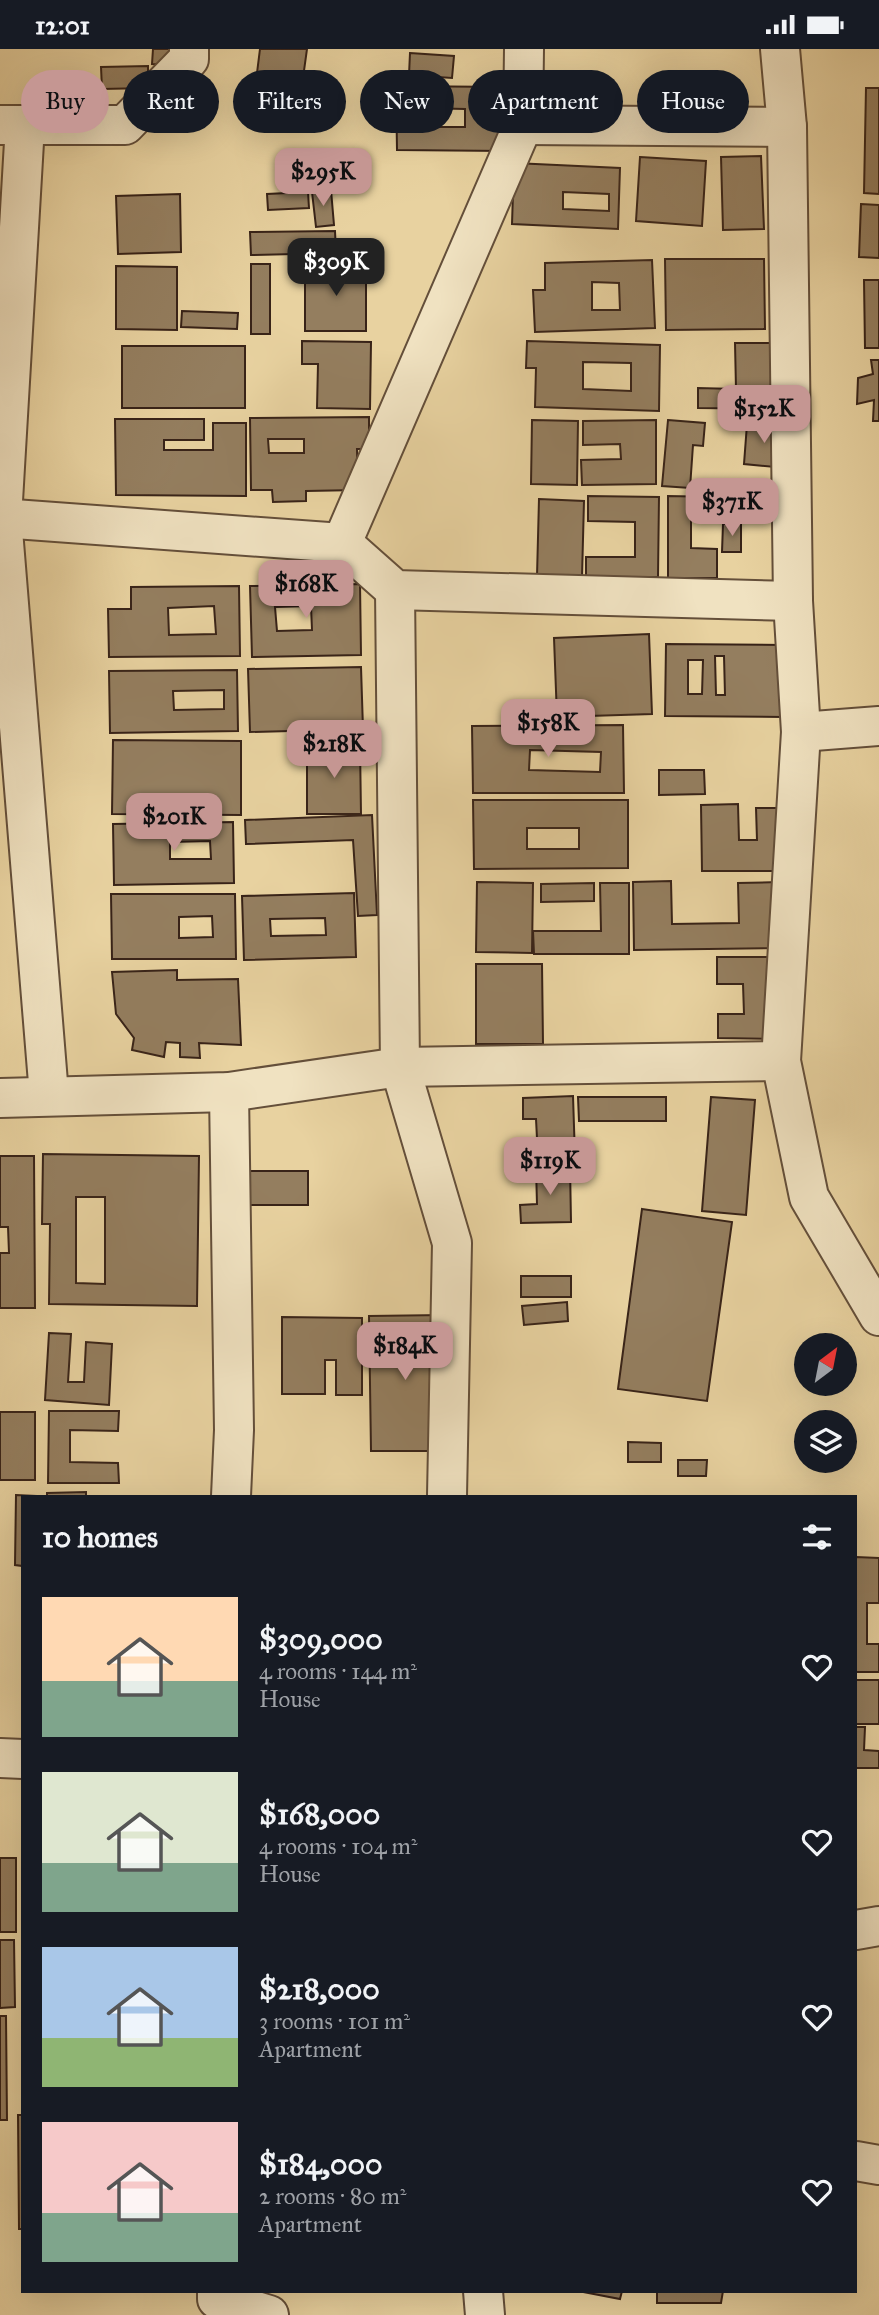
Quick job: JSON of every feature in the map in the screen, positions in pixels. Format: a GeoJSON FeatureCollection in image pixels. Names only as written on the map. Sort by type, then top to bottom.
{"type":"FeatureCollection","features":[{"type":"Feature","properties":{"kind":"street"},"geometry":{"type":"LineString","coordinates":[[49,1095],[1,518],[13,125],[125,125],[189,59],[190,49]]}},
{"type":"Feature","properties":{"kind":"street"},"geometry":{"type":"LineString","coordinates":[[524,49],[524,70]]}},
{"type":"Feature","properties":{"kind":"street"},"geometry":{"type":"LineString","coordinates":[[780,49],[787,127],[793,601],[801,732],[781,1061],[809,1197],[879,1316]]}},
{"type":"Feature","properties":{"kind":"street"},"geometry":{"type":"LineString","coordinates":[[623,126],[787,127]]}},
{"type":"Feature","properties":{"kind":"street"},"geometry":{"type":"LineString","coordinates":[[342,543],[520,133]]}},
{"type":"Feature","properties":{"kind":"street"},"geometry":{"type":"LineString","coordinates":[[1,518],[342,543],[395,590],[793,601]]}},
{"type":"Feature","properties":{"kind":"street"},"geometry":{"type":"LineString","coordinates":[[395,590],[400,1067],[452,1243],[447,1495]]}},
{"type":"Feature","properties":{"kind":"street"},"geometry":{"type":"LineString","coordinates":[[801,732],[879,726]]}},
{"type":"Feature","properties":{"kind":"street"},"geometry":{"type":"LineString","coordinates":[[0,1098],[229,1092],[400,1067],[781,1061]]}},
{"type":"Feature","properties":{"kind":"street"},"geometry":{"type":"LineString","coordinates":[[229,1092],[234,1430],[231,1495]]}},
{"type":"Feature","properties":{"kind":"street"},"geometry":{"type":"LineString","coordinates":[[0,1758],[21,1759]]}},
{"type":"Feature","properties":{"kind":"street"},"geometry":{"type":"LineString","coordinates":[[857,1930],[879,1926]]}},
{"type":"Feature","properties":{"kind":"street"},"geometry":{"type":"LineString","coordinates":[[857,2161],[879,2165]]}},
{"type":"Feature","properties":{"kind":"street"},"geometry":{"type":"LineString","coordinates":[[217,2293],[217,2299],[269,2315]]}},
{"type":"Feature","properties":{"kind":"street"},"geometry":{"type":"LineString","coordinates":[[483,2293],[485,2315]]}},
{"type":"Feature","properties":{"kind":"building"},"geometry":{"type":"Polygon","coordinates":[[[153,49],[178,49],[177,66],[152,64],[153,49]]]}},
{"type":"Feature","properties":{"kind":"building"},"geometry":{"type":"Polygon","coordinates":[[[260,49],[307,49],[304,70],[257,70],[260,49]]]}},
{"type":"Feature","properties":{"kind":"building"},"geometry":{"type":"Polygon","coordinates":[[[410,53],[454,56],[453,70],[409,70],[410,53]]]}},
{"type":"Feature","properties":{"kind":"building"},"geometry":{"type":"Polygon","coordinates":[[[148,66],[148,70],[123,70],[123,89],[109,89],[109,70],[101,70],[101,67],[148,66]]]}},
{"type":"Feature","properties":{"kind":"building"},"geometry":{"type":"Polygon","coordinates":[[[454,87],[468,87],[468,133],[505,133],[505,151],[397,150],[397,133],[454,133],[454,127],[465,127],[465,109],[454,109],[454,87]]]}},
{"type":"Feature","properties":{"kind":"building"},"geometry":{"type":"Polygon","coordinates":[[[866,88],[879,88],[879,194],[864,193],[866,88]]]}},
{"type":"Feature","properties":{"kind":"building"},"geometry":{"type":"Polygon","coordinates":[[[761,156],[764,229],[723,230],[721,157],[761,156]]]}},
{"type":"Feature","properties":{"kind":"building"},"geometry":{"type":"Polygon","coordinates":[[[640,157],[706,161],[702,226],[636,221],[640,157]]]}},
{"type":"Feature","properties":{"kind":"building"},"geometry":{"type":"Polygon","coordinates":[[[514,163],[620,168],[618,229],[512,224],[514,163]],[[563,192],[563,209],[609,211],[609,194],[563,192]]]}},
{"type":"Feature","properties":{"kind":"building"},"geometry":{"type":"Polygon","coordinates":[[[331,190],[334,225],[316,227],[312,192],[331,190]]]}},
{"type":"Feature","properties":{"kind":"building"},"geometry":{"type":"Polygon","coordinates":[[[308,192],[309,208],[268,210],[267,194],[308,192]]]}},
{"type":"Feature","properties":{"kind":"building"},"geometry":{"type":"Polygon","coordinates":[[[180,194],[181,252],[118,254],[116,196],[180,194]]]}},
{"type":"Feature","properties":{"kind":"building"},"geometry":{"type":"Polygon","coordinates":[[[861,204],[879,205],[879,258],[859,257],[861,204]]]}},
{"type":"Feature","properties":{"kind":"building"},"geometry":{"type":"Polygon","coordinates":[[[335,231],[336,253],[251,255],[250,232],[335,231]]]}},
{"type":"Feature","properties":{"kind":"building"},"geometry":{"type":"Polygon","coordinates":[[[665,259],[764,259],[765,329],[666,330],[665,259]]]}},
{"type":"Feature","properties":{"kind":"building"},"geometry":{"type":"Polygon","coordinates":[[[652,260],[655,328],[535,332],[533,290],[545,290],[545,263],[652,260]],[[592,282],[592,310],[620,310],[619,283],[592,282]]]}},
{"type":"Feature","properties":{"kind":"building"},"geometry":{"type":"Polygon","coordinates":[[[251,264],[270,264],[270,334],[251,334],[251,264]]]}},
{"type":"Feature","properties":{"kind":"building"},"geometry":{"type":"Polygon","coordinates":[[[116,266],[177,267],[177,330],[116,329],[116,266]]]}},
{"type":"Feature","properties":{"kind":"building"},"geometry":{"type":"Polygon","coordinates":[[[305,266],[366,266],[366,331],[305,331],[305,266]]]}},
{"type":"Feature","properties":{"kind":"building"},"geometry":{"type":"Polygon","coordinates":[[[864,280],[879,280],[879,348],[865,348],[864,280]]]}},
{"type":"Feature","properties":{"kind":"building"},"geometry":{"type":"Polygon","coordinates":[[[182,311],[238,313],[237,329],[181,327],[182,311]]]}},
{"type":"Feature","properties":{"kind":"building"},"geometry":{"type":"Polygon","coordinates":[[[302,341],[371,342],[370,409],[317,408],[318,364],[302,364],[302,341]]]}},
{"type":"Feature","properties":{"kind":"building"},"geometry":{"type":"Polygon","coordinates":[[[527,341],[660,345],[659,411],[535,407],[536,368],[526,368],[527,341]],[[583,362],[583,389],[631,391],[631,363],[583,362]]]}},
{"type":"Feature","properties":{"kind":"building"},"geometry":{"type":"Polygon","coordinates":[[[735,343],[783,343],[783,409],[698,408],[698,388],[736,389],[735,343]]]}},
{"type":"Feature","properties":{"kind":"building"},"geometry":{"type":"Polygon","coordinates":[[[122,346],[245,346],[245,408],[122,408],[122,346]]]}},
{"type":"Feature","properties":{"kind":"building"},"geometry":{"type":"Polygon","coordinates":[[[871,360],[879,360],[879,421],[873,421],[874,400],[857,404],[858,378],[873,374],[871,360]]]}},
{"type":"Feature","properties":{"kind":"building"},"geometry":{"type":"Polygon","coordinates":[[[369,417],[369,449],[357,449],[358,490],[306,491],[306,501],[273,502],[272,490],[251,490],[250,418],[369,417]],[[268,439],[269,453],[304,453],[304,439],[268,439]]]}},
{"type":"Feature","properties":{"kind":"building"},"geometry":{"type":"Polygon","coordinates":[[[115,419],[204,419],[204,440],[164,440],[164,450],[213,450],[213,423],[246,423],[246,496],[116,495],[115,419]]]}},
{"type":"Feature","properties":{"kind":"building"},"geometry":{"type":"Polygon","coordinates":[[[532,420],[578,421],[577,485],[531,484],[532,420]]]}},
{"type":"Feature","properties":{"kind":"building"},"geometry":{"type":"Polygon","coordinates":[[[656,420],[656,484],[582,485],[581,460],[621,459],[620,444],[583,445],[583,421],[656,420]]]}},
{"type":"Feature","properties":{"kind":"building"},"geometry":{"type":"Polygon","coordinates":[[[668,420],[705,423],[703,446],[693,445],[690,488],[662,486],[668,420]]]}},
{"type":"Feature","properties":{"kind":"building"},"geometry":{"type":"Polygon","coordinates":[[[747,424],[788,427],[775,467],[744,464],[747,424]]]}},
{"type":"Feature","properties":{"kind":"building"},"geometry":{"type":"Polygon","coordinates":[[[588,496],[659,497],[658,577],[586,577],[586,557],[635,557],[635,522],[588,521],[588,496]]]}},
{"type":"Feature","properties":{"kind":"building"},"geometry":{"type":"Polygon","coordinates":[[[668,496],[717,497],[716,514],[691,514],[691,548],[717,549],[717,578],[668,578],[668,496]]]}},
{"type":"Feature","properties":{"kind":"building"},"geometry":{"type":"Polygon","coordinates":[[[539,499],[584,501],[582,577],[537,576],[539,499]]]}},
{"type":"Feature","properties":{"kind":"building"},"geometry":{"type":"Polygon","coordinates":[[[723,524],[741,524],[741,552],[722,552],[723,524]]]}},
{"type":"Feature","properties":{"kind":"building"},"geometry":{"type":"Polygon","coordinates":[[[360,584],[361,655],[252,657],[250,586],[360,584]],[[311,606],[275,607],[277,631],[312,630],[311,606]]]}},
{"type":"Feature","properties":{"kind":"building"},"geometry":{"type":"Polygon","coordinates":[[[239,586],[240,656],[109,657],[108,609],[131,609],[131,587],[239,586]],[[214,606],[168,608],[169,635],[216,634],[214,606]]]}},
{"type":"Feature","properties":{"kind":"building"},"geometry":{"type":"Polygon","coordinates":[[[649,634],[652,714],[557,717],[554,638],[649,634]]]}},
{"type":"Feature","properties":{"kind":"building"},"geometry":{"type":"Polygon","coordinates":[[[666,644],[784,645],[784,717],[665,716],[666,644]],[[715,656],[716,695],[725,695],[724,656],[715,656]],[[688,660],[688,694],[702,694],[703,660],[688,660]]]}},
{"type":"Feature","properties":{"kind":"building"},"geometry":{"type":"Polygon","coordinates":[[[361,667],[363,729],[250,732],[248,669],[361,667]]]}},
{"type":"Feature","properties":{"kind":"building"},"geometry":{"type":"Polygon","coordinates":[[[237,670],[238,731],[110,733],[109,671],[237,670]],[[224,690],[173,691],[174,710],[224,709],[224,690]]]}},
{"type":"Feature","properties":{"kind":"building"},"geometry":{"type":"Polygon","coordinates":[[[623,725],[624,793],[473,793],[472,726],[623,725]],[[530,750],[529,770],[600,772],[601,752],[530,750]]]}},
{"type":"Feature","properties":{"kind":"building"},"geometry":{"type":"Polygon","coordinates":[[[113,740],[241,741],[241,815],[112,814],[113,740]]]}},
{"type":"Feature","properties":{"kind":"building"},"geometry":{"type":"Polygon","coordinates":[[[307,746],[360,746],[361,814],[307,814],[307,746]]]}},
{"type":"Feature","properties":{"kind":"building"},"geometry":{"type":"Polygon","coordinates":[[[659,770],[704,770],[705,794],[659,795],[659,770]]]}},
{"type":"Feature","properties":{"kind":"building"},"geometry":{"type":"Polygon","coordinates":[[[473,800],[628,800],[628,868],[474,869],[473,800]],[[527,828],[527,849],[579,849],[579,828],[527,828]]]}},
{"type":"Feature","properties":{"kind":"building"},"geometry":{"type":"Polygon","coordinates":[[[738,804],[739,840],[757,840],[756,808],[782,808],[783,871],[702,871],[701,805],[738,804]]]}},
{"type":"Feature","properties":{"kind":"building"},"geometry":{"type":"Polygon","coordinates":[[[372,815],[377,915],[358,916],[353,840],[246,844],[245,820],[372,815]]]}},
{"type":"Feature","properties":{"kind":"building"},"geometry":{"type":"Polygon","coordinates":[[[233,822],[234,883],[114,885],[113,824],[233,822]],[[210,841],[170,842],[170,859],[211,859],[210,841]]]}},
{"type":"Feature","properties":{"kind":"building"},"geometry":{"type":"Polygon","coordinates":[[[671,881],[672,924],[739,923],[738,883],[780,882],[782,948],[634,950],[633,882],[671,881]]]}},
{"type":"Feature","properties":{"kind":"building"},"geometry":{"type":"Polygon","coordinates":[[[477,882],[533,883],[532,953],[476,952],[477,882]]]}},
{"type":"Feature","properties":{"kind":"building"},"geometry":{"type":"Polygon","coordinates":[[[594,883],[594,901],[541,902],[541,884],[594,883]]]}},
{"type":"Feature","properties":{"kind":"building"},"geometry":{"type":"Polygon","coordinates":[[[600,883],[629,883],[629,954],[534,954],[533,931],[601,931],[600,883]]]}},
{"type":"Feature","properties":{"kind":"building"},"geometry":{"type":"Polygon","coordinates":[[[354,893],[356,957],[244,960],[242,896],[354,893]],[[325,918],[270,919],[271,936],[326,935],[325,918]]]}},
{"type":"Feature","properties":{"kind":"building"},"geometry":{"type":"Polygon","coordinates":[[[111,894],[235,894],[236,959],[112,959],[111,894]],[[212,916],[179,917],[179,938],[213,937],[212,916]]]}},
{"type":"Feature","properties":{"kind":"building"},"geometry":{"type":"Polygon","coordinates":[[[717,957],[780,957],[780,1039],[718,1038],[718,1014],[744,1014],[743,984],[717,984],[717,957]]]}},
{"type":"Feature","properties":{"kind":"building"},"geometry":{"type":"Polygon","coordinates":[[[476,964],[542,964],[543,1044],[476,1044],[476,964]]]}},
{"type":"Feature","properties":{"kind":"building"},"geometry":{"type":"Polygon","coordinates":[[[177,970],[177,980],[238,979],[241,1045],[199,1043],[200,1058],[180,1057],[180,1043],[166,1042],[164,1057],[132,1050],[134,1038],[116,1014],[112,972],[177,970]]]}},
{"type":"Feature","properties":{"kind":"building"},"geometry":{"type":"Polygon","coordinates":[[[573,1096],[575,1157],[538,1158],[536,1119],[523,1119],[523,1098],[573,1096]]]}},
{"type":"Feature","properties":{"kind":"building"},"geometry":{"type":"Polygon","coordinates":[[[578,1097],[666,1097],[666,1121],[579,1121],[578,1097]]]}},
{"type":"Feature","properties":{"kind":"building"},"geometry":{"type":"Polygon","coordinates":[[[711,1097],[755,1100],[746,1215],[702,1211],[711,1097]]]}},
{"type":"Feature","properties":{"kind":"building"},"geometry":{"type":"Polygon","coordinates":[[[43,1154],[199,1156],[197,1306],[49,1304],[50,1224],[42,1224],[43,1154]],[[76,1197],[76,1283],[105,1284],[105,1197],[76,1197]]]}},
{"type":"Feature","properties":{"kind":"building"},"geometry":{"type":"Polygon","coordinates":[[[0,1156],[34,1156],[35,1308],[0,1308],[0,1253],[9,1253],[8,1227],[0,1227],[0,1156]]]}},
{"type":"Feature","properties":{"kind":"building"},"geometry":{"type":"Polygon","coordinates":[[[570,1166],[571,1222],[521,1223],[520,1205],[537,1204],[536,1167],[570,1166]]]}},
{"type":"Feature","properties":{"kind":"building"},"geometry":{"type":"Polygon","coordinates":[[[249,1171],[308,1171],[308,1205],[250,1205],[249,1171]]]}},
{"type":"Feature","properties":{"kind":"building"},"geometry":{"type":"Polygon","coordinates":[[[642,1209],[732,1222],[707,1401],[618,1389],[642,1209]]]}},
{"type":"Feature","properties":{"kind":"building"},"geometry":{"type":"Polygon","coordinates":[[[521,1276],[571,1276],[571,1297],[521,1297],[521,1276]]]}},
{"type":"Feature","properties":{"kind":"building"},"geometry":{"type":"Polygon","coordinates":[[[567,1302],[568,1321],[524,1325],[522,1306],[567,1302]]]}},
{"type":"Feature","properties":{"kind":"building"},"geometry":{"type":"Polygon","coordinates":[[[444,1315],[437,1451],[371,1451],[369,1316],[444,1315]]]}},
{"type":"Feature","properties":{"kind":"building"},"geometry":{"type":"Polygon","coordinates":[[[282,1317],[362,1318],[362,1395],[336,1395],[336,1360],[325,1360],[325,1394],[282,1394],[282,1317]]]}},
{"type":"Feature","properties":{"kind":"building"},"geometry":{"type":"Polygon","coordinates":[[[49,1333],[71,1334],[68,1382],[84,1382],[86,1342],[112,1344],[109,1405],[45,1400],[49,1333]]]}},
{"type":"Feature","properties":{"kind":"building"},"geometry":{"type":"Polygon","coordinates":[[[49,1411],[119,1411],[118,1431],[70,1430],[70,1462],[118,1463],[119,1483],[48,1483],[49,1411]]]}},
{"type":"Feature","properties":{"kind":"building"},"geometry":{"type":"Polygon","coordinates":[[[0,1412],[35,1412],[35,1480],[0,1480],[0,1412]]]}},
{"type":"Feature","properties":{"kind":"building"},"geometry":{"type":"Polygon","coordinates":[[[628,1442],[661,1443],[661,1462],[628,1462],[628,1442]]]}},
{"type":"Feature","properties":{"kind":"building"},"geometry":{"type":"Polygon","coordinates":[[[678,1460],[707,1460],[706,1476],[678,1476],[678,1460]]]}},
{"type":"Feature","properties":{"kind":"building"},"geometry":{"type":"Polygon","coordinates":[[[86,1492],[86,1495],[47,1495],[86,1492]]]}},
{"type":"Feature","properties":{"kind":"building"},"geometry":{"type":"Polygon","coordinates":[[[16,1495],[21,1495],[21,1566],[15,1565],[16,1495]]]}},
{"type":"Feature","properties":{"kind":"building"},"geometry":{"type":"Polygon","coordinates":[[[857,1557],[879,1558],[879,1603],[867,1603],[867,1644],[879,1644],[879,1672],[857,1672],[857,1557]]]}},
{"type":"Feature","properties":{"kind":"building"},"geometry":{"type":"Polygon","coordinates":[[[857,1680],[879,1680],[879,1724],[857,1724],[857,1680]]]}},
{"type":"Feature","properties":{"kind":"building"},"geometry":{"type":"Polygon","coordinates":[[[857,1727],[865,1727],[864,1750],[879,1751],[879,1768],[857,1768],[857,1727]]]}},
{"type":"Feature","properties":{"kind":"building"},"geometry":{"type":"Polygon","coordinates":[[[0,1858],[16,1858],[16,1932],[0,1932],[0,1858]]]}},
{"type":"Feature","properties":{"kind":"building"},"geometry":{"type":"Polygon","coordinates":[[[0,1940],[14,1940],[15,2007],[0,2008],[0,1940]]]}},
{"type":"Feature","properties":{"kind":"building"},"geometry":{"type":"Polygon","coordinates":[[[0,2016],[6,2016],[7,2120],[0,2120],[0,2016]]]}},
{"type":"Feature","properties":{"kind":"building"},"geometry":{"type":"Polygon","coordinates":[[[18,2115],[21,2115],[21,2229],[18,2115]]]}},
{"type":"Feature","properties":{"kind":"building"},"geometry":{"type":"Polygon","coordinates":[[[588,2293],[622,2293],[620,2299],[588,2293]]]}},
{"type":"Feature","properties":{"kind":"building"},"geometry":{"type":"Polygon","coordinates":[[[657,2293],[723,2293],[721,2303],[657,2303],[657,2293]]]}}]}
